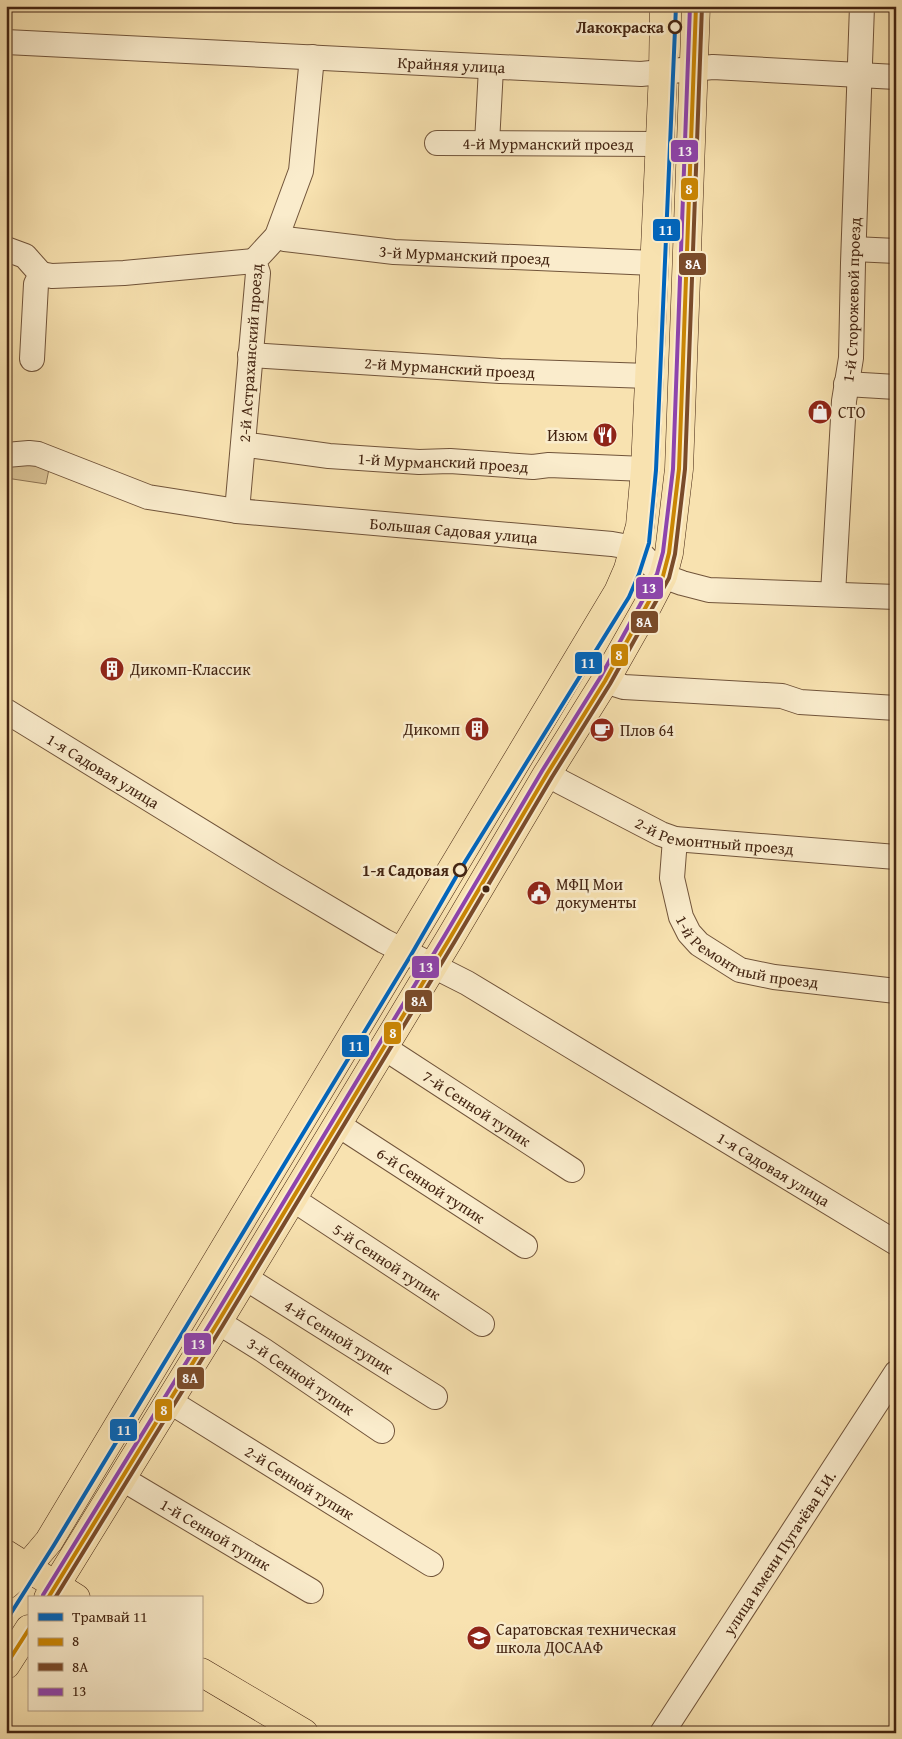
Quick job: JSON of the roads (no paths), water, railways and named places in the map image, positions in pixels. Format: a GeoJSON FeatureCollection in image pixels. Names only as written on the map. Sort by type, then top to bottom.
{"type":"FeatureCollection","features":[{"type":"Feature","properties":{"kind":"main road"},"geometry":{"type":"LineString","coordinates":[[6,1585],[16,1560],[49,1541],[618,592],[628,569],[640,526],[645,469],[663,72],[664,6]]}},
{"type":"Feature","properties":{"kind":"main road"},"geometry":{"type":"LineString","coordinates":[[16,1560],[60,1593],[121,1478],[218,1322],[291,1198],[605,681],[663,576],[671,545],[679,469],[696,6]]}},
{"type":"Feature","properties":{"kind":"main road"},"geometry":{"type":"LineString","coordinates":[[6,1664],[28,1631]]}},
{"type":"Feature","properties":{"kind":"main road"},"geometry":{"type":"LineString","coordinates":[[202,1673],[304,1733]]}},
{"type":"Feature","properties":{"kind":"street","name":"1-й Сторожевой проезд"},"geometry":{"type":"LineString","coordinates":[[832,594],[844,401],[851,358],[862,6]]}},
{"type":"Feature","properties":{"kind":"street","name":"Крайняя улица"},"geometry":{"type":"LineString","coordinates":[[6,42],[491,68],[641,74],[713,67],[896,77]]}},
{"type":"Feature","properties":{"kind":"street","name":"2-й Астраханский проезд"},"geometry":{"type":"LineString","coordinates":[[237,511],[258,273],[254,261],[277,236],[301,171],[312,57]]}},
{"type":"Feature","properties":{"kind":"street"},"geometry":{"type":"LineString","coordinates":[[488,143],[491,68]]}},
{"type":"Feature","properties":{"kind":"street","name":"4-й Мурманский проезд"},"geometry":{"type":"LineString","coordinates":[[436,143],[660,144]]}},
{"type":"Feature","properties":{"kind":"street","name":"3-й Мурманский проезд"},"geometry":{"type":"LineString","coordinates":[[277,236],[285,239],[394,252],[654,262]]}},
{"type":"Feature","properties":{"kind":"street"},"geometry":{"type":"LineString","coordinates":[[854,248],[896,251]]}},
{"type":"Feature","properties":{"kind":"street"},"geometry":{"type":"LineString","coordinates":[[6,249],[25,256],[41,274],[52,276],[124,273],[202,264],[254,261]]}},
{"type":"Feature","properties":{"kind":"street"},"geometry":{"type":"LineString","coordinates":[[32,359],[36,284],[41,274]]}},
{"type":"Feature","properties":{"kind":"street","name":"2-й Мурманский проезд"},"geometry":{"type":"LineString","coordinates":[[250,355],[500,371],[649,376]]}},
{"type":"Feature","properties":{"kind":"street"},"geometry":{"type":"LineString","coordinates":[[846,384],[896,387]]}},
{"type":"Feature","properties":{"kind":"street","name":"1-й Мурманский проезд"},"geometry":{"type":"LineString","coordinates":[[243,446],[256,446],[329,456],[533,467],[549,465],[645,469]]}},
{"type":"Feature","properties":{"kind":"street","name":"Большая Садовая улица"},"geometry":{"type":"LineString","coordinates":[[6,455],[38,454],[148,497],[237,511],[612,544],[635,548]]}},
{"type":"Feature","properties":{"kind":"street"},"geometry":{"type":"LineString","coordinates":[[635,548],[663,576],[709,590],[896,597]]}},
{"type":"Feature","properties":{"kind":"street"},"geometry":{"type":"LineString","coordinates":[[605,681],[624,687],[782,696],[800,702],[896,708]]}},
{"type":"Feature","properties":{"kind":"street","name":"1-я Садовая улица"},"geometry":{"type":"LineString","coordinates":[[6,710],[384,942],[467,983],[896,1243]]}},
{"type":"Feature","properties":{"kind":"street","name":"2-й Ремонтный проезд"},"geometry":{"type":"LineString","coordinates":[[547,774],[661,834],[675,839],[896,857]]}},
{"type":"Feature","properties":{"kind":"street","name":"1-й Ремонтный проезд"},"geometry":{"type":"LineString","coordinates":[[675,839],[672,878],[681,917],[689,933],[699,944],[740,970],[774,977],[896,991]]}},
{"type":"Feature","properties":{"kind":"street","name":"7-й Сенной тупик"},"geometry":{"type":"LineString","coordinates":[[383,1047],[572,1170]]}},
{"type":"Feature","properties":{"kind":"street","name":"6-й Сенной тупик"},"geometry":{"type":"LineString","coordinates":[[336,1124],[525,1246]]}},
{"type":"Feature","properties":{"kind":"street","name":"5-й Сенной тупик"},"geometry":{"type":"LineString","coordinates":[[291,1198],[482,1324]]}},
{"type":"Feature","properties":{"kind":"street","name":"4-й Сенной тупик"},"geometry":{"type":"LineString","coordinates":[[244,1277],[435,1397]]}},
{"type":"Feature","properties":{"kind":"street","name":"3-й Сенной тупик"},"geometry":{"type":"LineString","coordinates":[[218,1322],[263,1350],[382,1431]]}},
{"type":"Feature","properties":{"kind":"street","name":"улица имени Пугачёва Е.И."},"geometry":{"type":"LineString","coordinates":[[662,1733],[896,1374]]}},
{"type":"Feature","properties":{"kind":"street","name":"2-й Сенной тупик"},"geometry":{"type":"LineString","coordinates":[[169,1402],[430,1564]]}},
{"type":"Feature","properties":{"kind":"street","name":"1-й Сенной тупик"},"geometry":{"type":"LineString","coordinates":[[121,1478],[311,1591]]}},
{"type":"Feature","properties":{"kind":"tram line","name":"11"},"geometry":{"type":"LineString","coordinates":[[6,1621],[54,1545],[411,955],[460,870],[629,597],[639,574],[649,543],[656,470],[676,6]]}},
{"type":"Feature","properties":{"kind":"place","name":"Лакокраска"},"geometry":{"type":"Point","coordinates":[675,27]}},
{"type":"Feature","properties":{"kind":"place","name":"СТО"},"geometry":{"type":"Point","coordinates":[820,412]}},
{"type":"Feature","properties":{"kind":"place","name":"Изюм"},"geometry":{"type":"Point","coordinates":[605,435]}},
{"type":"Feature","properties":{"kind":"place","name":"Дикомп-Классик"},"geometry":{"type":"Point","coordinates":[112,669]}},
{"type":"Feature","properties":{"kind":"place","name":"Дикомп"},"geometry":{"type":"Point","coordinates":[477,729]}},
{"type":"Feature","properties":{"kind":"place","name":"Плов 64"},"geometry":{"type":"Point","coordinates":[602,730]}},
{"type":"Feature","properties":{"kind":"place","name":"1-я Садовая"},"geometry":{"type":"Point","coordinates":[460,870]}},
{"type":"Feature","properties":{"kind":"place","name":"МФЦ Мои документы"},"geometry":{"type":"Point","coordinates":[539,893]}},
{"type":"Feature","properties":{"kind":"place","name":"Саратовская техническая школа ДОСААФ"},"geometry":{"type":"Point","coordinates":[479,1638]}}]}
